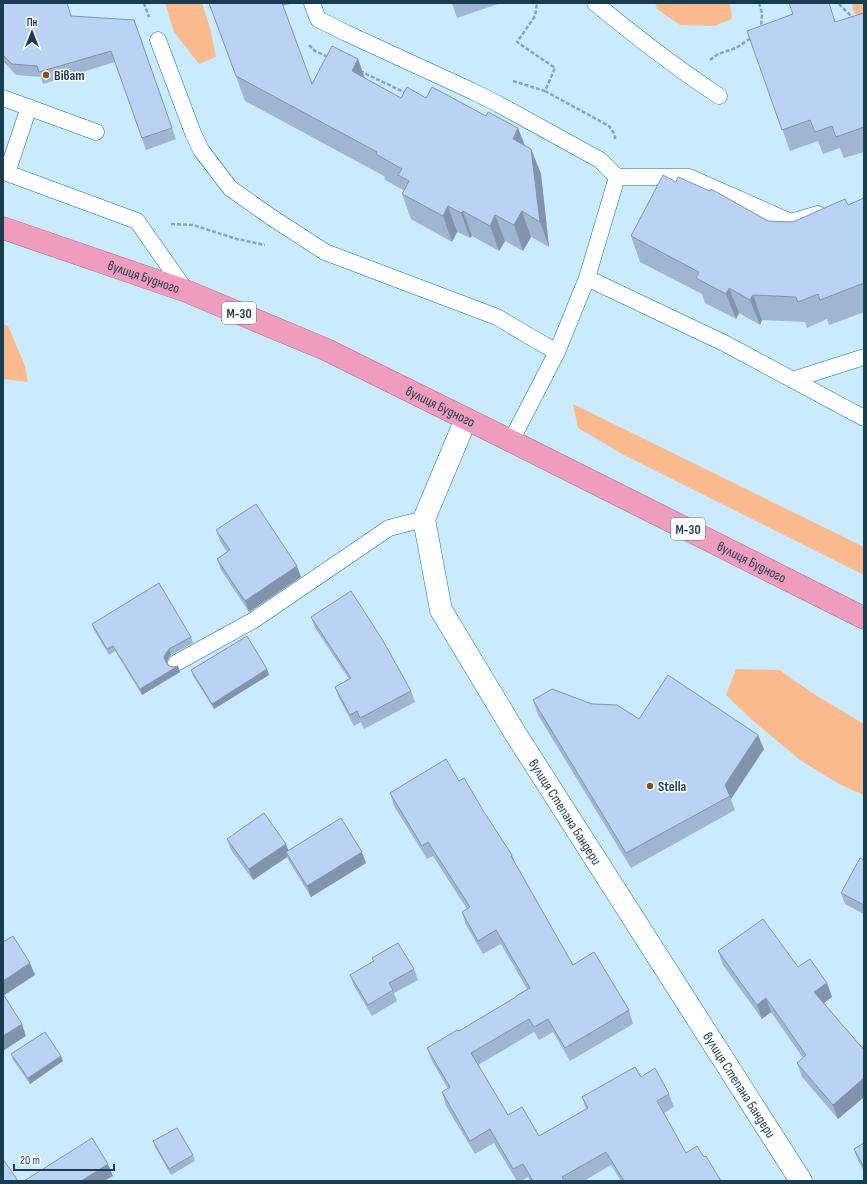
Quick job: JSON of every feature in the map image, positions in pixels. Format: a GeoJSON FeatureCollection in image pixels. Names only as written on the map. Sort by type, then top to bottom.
{"type":"FeatureCollection","features":[{"type":"Feature","properties":{"kind":"highway","name":"вулиця Будного"},"geometry":{"type":"LineString","coordinates":[[3,228],[186,290],[327,350],[864,618]]}},
{"type":"Feature","properties":{"kind":"street"},"geometry":{"type":"LineString","coordinates":[[424,519],[466,419]]}},
{"type":"Feature","properties":{"kind":"street","name":"вулиця Степана Бандери"},"geometry":{"type":"LineString","coordinates":[[424,519],[441,610],[515,733],[801,1181]]}},
{"type":"Feature","properties":{"kind":"lane"},"geometry":{"type":"LineString","coordinates":[[312,3],[318,19],[498,104],[600,160],[616,177],[689,177],[791,222],[835,209]]}},
{"type":"Feature","properties":{"kind":"lane"},"geometry":{"type":"LineString","coordinates":[[595,3],[626,29],[687,75],[719,96]]}},
{"type":"Feature","properties":{"kind":"lane"},"geometry":{"type":"LineString","coordinates":[[158,40],[193,134],[201,150],[230,188],[325,252],[497,317],[557,352]]}},
{"type":"Feature","properties":{"kind":"lane"},"geometry":{"type":"LineString","coordinates":[[3,98],[96,132]]}},
{"type":"Feature","properties":{"kind":"lane"},"geometry":{"type":"LineString","coordinates":[[29,107],[5,172],[137,221],[186,290]]}},
{"type":"Feature","properties":{"kind":"lane"},"geometry":{"type":"LineString","coordinates":[[511,441],[557,352],[587,278],[616,177]]}},
{"type":"Feature","properties":{"kind":"lane"},"geometry":{"type":"LineString","coordinates":[[587,278],[724,343],[864,418]]}},
{"type":"Feature","properties":{"kind":"lane"},"geometry":{"type":"LineString","coordinates":[[792,380],[864,357]]}},
{"type":"Feature","properties":{"kind":"lane"},"geometry":{"type":"LineString","coordinates":[[176,663],[254,620],[389,528],[424,519]]}},
{"type":"Feature","properties":{"kind":"path"},"geometry":{"type":"LineString","coordinates":[[498,104],[513,81],[545,91],[556,68],[517,42],[535,16],[537,3]]}},
{"type":"Feature","properties":{"kind":"path"},"geometry":{"type":"LineString","coordinates":[[759,3],[762,13],[760,32]]}},
{"type":"Feature","properties":{"kind":"path"},"geometry":{"type":"LineString","coordinates":[[839,4],[858,23]]}},
{"type":"Feature","properties":{"kind":"path"},"geometry":{"type":"LineString","coordinates":[[687,75],[718,54],[736,48],[754,36]]}},
{"type":"Feature","properties":{"kind":"path"},"geometry":{"type":"LineString","coordinates":[[315,51],[329,57]]}},
{"type":"Feature","properties":{"kind":"path"},"geometry":{"type":"LineString","coordinates":[[356,69],[409,94]]}},
{"type":"Feature","properties":{"kind":"path"},"geometry":{"type":"LineString","coordinates":[[137,221],[193,225],[237,240],[267,246]]}},
{"type":"Feature","properties":{"kind":"shaded area"},"geometry":{"type":"Polygon","coordinates":[[[165,3],[202,3],[210,28],[216,57],[199,64],[174,32],[165,3]]]}},
{"type":"Feature","properties":{"kind":"shaded area"},"geometry":{"type":"Polygon","coordinates":[[[655,3],[730,3],[732,19],[714,26],[680,25],[657,9],[655,3]]]}},
{"type":"Feature","properties":{"kind":"shaded area"},"geometry":{"type":"Polygon","coordinates":[[[852,3],[864,3],[864,27],[853,10],[852,3]]]}},
{"type":"Feature","properties":{"kind":"shaded area"},"geometry":{"type":"Polygon","coordinates":[[[3,324],[8,326],[25,366],[28,382],[3,379],[3,324]]]}},
{"type":"Feature","properties":{"kind":"shaded area"},"geometry":{"type":"Polygon","coordinates":[[[573,404],[864,547],[864,575],[624,455],[578,428],[573,404]]]}},
{"type":"Feature","properties":{"kind":"shaded area"},"geometry":{"type":"Polygon","coordinates":[[[736,669],[779,670],[817,696],[864,724],[864,795],[841,785],[800,760],[751,719],[726,695],[736,669]]]}},
{"type":"Feature","properties":{"kind":"building"},"geometry":{"type":"Polygon","coordinates":[[[3,3],[67,3],[71,16],[134,20],[172,128],[142,138],[111,51],[39,72],[37,66],[12,64],[3,55],[3,3]]]}},
{"type":"Feature","properties":{"kind":"building"},"geometry":{"type":"Polygon","coordinates":[[[209,3],[282,3],[312,84],[332,46],[358,59],[352,71],[401,98],[407,87],[426,98],[432,87],[486,116],[488,112],[518,128],[513,139],[531,149],[540,222],[522,211],[514,225],[495,215],[490,226],[463,211],[461,213],[448,206],[443,216],[402,194],[409,181],[398,175],[402,169],[376,154],[377,152],[236,76],[209,3]]]}},
{"type":"Feature","properties":{"kind":"building"},"geometry":{"type":"Polygon","coordinates":[[[789,3],[829,3],[835,22],[864,13],[864,127],[836,137],[832,126],[815,132],[810,120],[782,130],[747,31],[793,14],[789,3]]]}},
{"type":"Feature","properties":{"kind":"building"},"geometry":{"type":"Polygon","coordinates":[[[663,175],[676,182],[678,177],[710,191],[711,189],[768,221],[793,222],[845,199],[848,205],[864,198],[864,283],[820,300],[818,294],[798,302],[796,297],[753,295],[750,300],[729,288],[726,294],[696,278],[699,272],[631,236],[663,175]]]}},
{"type":"Feature","properties":{"kind":"building"},"geometry":{"type":"Polygon","coordinates":[[[256,504],[297,566],[245,601],[217,559],[230,550],[216,530],[256,504]]]}},
{"type":"Feature","properties":{"kind":"building"},"geometry":{"type":"Polygon","coordinates":[[[159,583],[191,637],[169,649],[164,657],[169,666],[178,666],[140,689],[113,646],[107,649],[92,624],[159,583]]]}},
{"type":"Feature","properties":{"kind":"building"},"geometry":{"type":"Polygon","coordinates":[[[351,591],[382,639],[411,691],[360,718],[357,711],[350,715],[335,687],[351,678],[311,617],[351,591]]]}},
{"type":"Feature","properties":{"kind":"building"},"geometry":{"type":"Polygon","coordinates":[[[247,636],[267,669],[212,704],[191,670],[247,636]]]}},
{"type":"Feature","properties":{"kind":"building"},"geometry":{"type":"Polygon","coordinates":[[[668,675],[758,735],[725,785],[730,796],[626,853],[533,700],[552,689],[592,704],[617,705],[639,719],[668,675]]]}},
{"type":"Feature","properties":{"kind":"building"},"geometry":{"type":"Polygon","coordinates":[[[446,759],[459,781],[464,778],[512,855],[511,856],[573,965],[594,952],[629,1010],[565,1048],[548,1019],[534,1027],[529,1019],[471,1053],[508,1115],[522,1107],[539,1136],[588,1108],[582,1097],[635,1067],[641,1077],[655,1068],[669,1094],[657,1101],[686,1153],[697,1146],[704,1157],[706,1156],[721,1181],[624,1181],[606,1152],[562,1177],[564,1181],[533,1181],[523,1164],[513,1169],[490,1129],[470,1141],[442,1092],[450,1087],[427,1048],[457,1030],[459,1031],[530,988],[496,930],[478,941],[462,912],[470,907],[428,842],[422,846],[390,793],[446,759]]]}},
{"type":"Feature","properties":{"kind":"building"},"geometry":{"type":"Polygon","coordinates":[[[264,813],[286,844],[249,869],[227,839],[264,813]]]}},
{"type":"Feature","properties":{"kind":"building"},"geometry":{"type":"Polygon","coordinates":[[[341,818],[362,852],[307,886],[286,852],[341,818]]]}},
{"type":"Feature","properties":{"kind":"building"},"geometry":{"type":"Polygon","coordinates":[[[860,858],[864,860],[864,905],[841,893],[860,858]]]}},
{"type":"Feature","properties":{"kind":"building"},"geometry":{"type":"Polygon","coordinates":[[[763,919],[798,967],[810,959],[827,983],[814,992],[864,1050],[864,1078],[833,1105],[797,1063],[806,1055],[766,998],[757,1005],[718,951],[763,919]]]}},
{"type":"Feature","properties":{"kind":"building"},"geometry":{"type":"Polygon","coordinates":[[[13,936],[30,963],[3,981],[3,942],[13,936]]]}},
{"type":"Feature","properties":{"kind":"building"},"geometry":{"type":"Polygon","coordinates":[[[398,943],[414,969],[389,983],[393,990],[368,1005],[350,975],[374,961],[372,958],[398,943]]]}},
{"type":"Feature","properties":{"kind":"building"},"geometry":{"type":"Polygon","coordinates":[[[3,994],[22,1024],[3,1036],[3,994]]]}},
{"type":"Feature","properties":{"kind":"building"},"geometry":{"type":"Polygon","coordinates":[[[45,1032],[61,1056],[28,1078],[11,1054],[45,1032]]]}},
{"type":"Feature","properties":{"kind":"building"},"geometry":{"type":"Polygon","coordinates":[[[177,1128],[193,1155],[169,1169],[153,1141],[177,1128]]]}},
{"type":"Feature","properties":{"kind":"building"},"geometry":{"type":"Polygon","coordinates":[[[92,1138],[108,1164],[81,1181],[24,1181],[92,1138]]]}},
{"type":"Feature","properties":{"kind":"building"},"geometry":{"type":"Polygon","coordinates":[[[864,1143],[864,1167],[854,1149],[864,1143]]]}},
{"type":"Feature","properties":{"kind":"building"},"geometry":{"type":"Polygon","coordinates":[[[3,1159],[18,1181],[3,1181],[3,1159]]]}},
{"type":"Feature","properties":{"kind":"place","name":"Віват"},"geometry":{"type":"Point","coordinates":[46,75]}},
{"type":"Feature","properties":{"kind":"place","name":"Stella"},"geometry":{"type":"Point","coordinates":[650,786]}}]}
